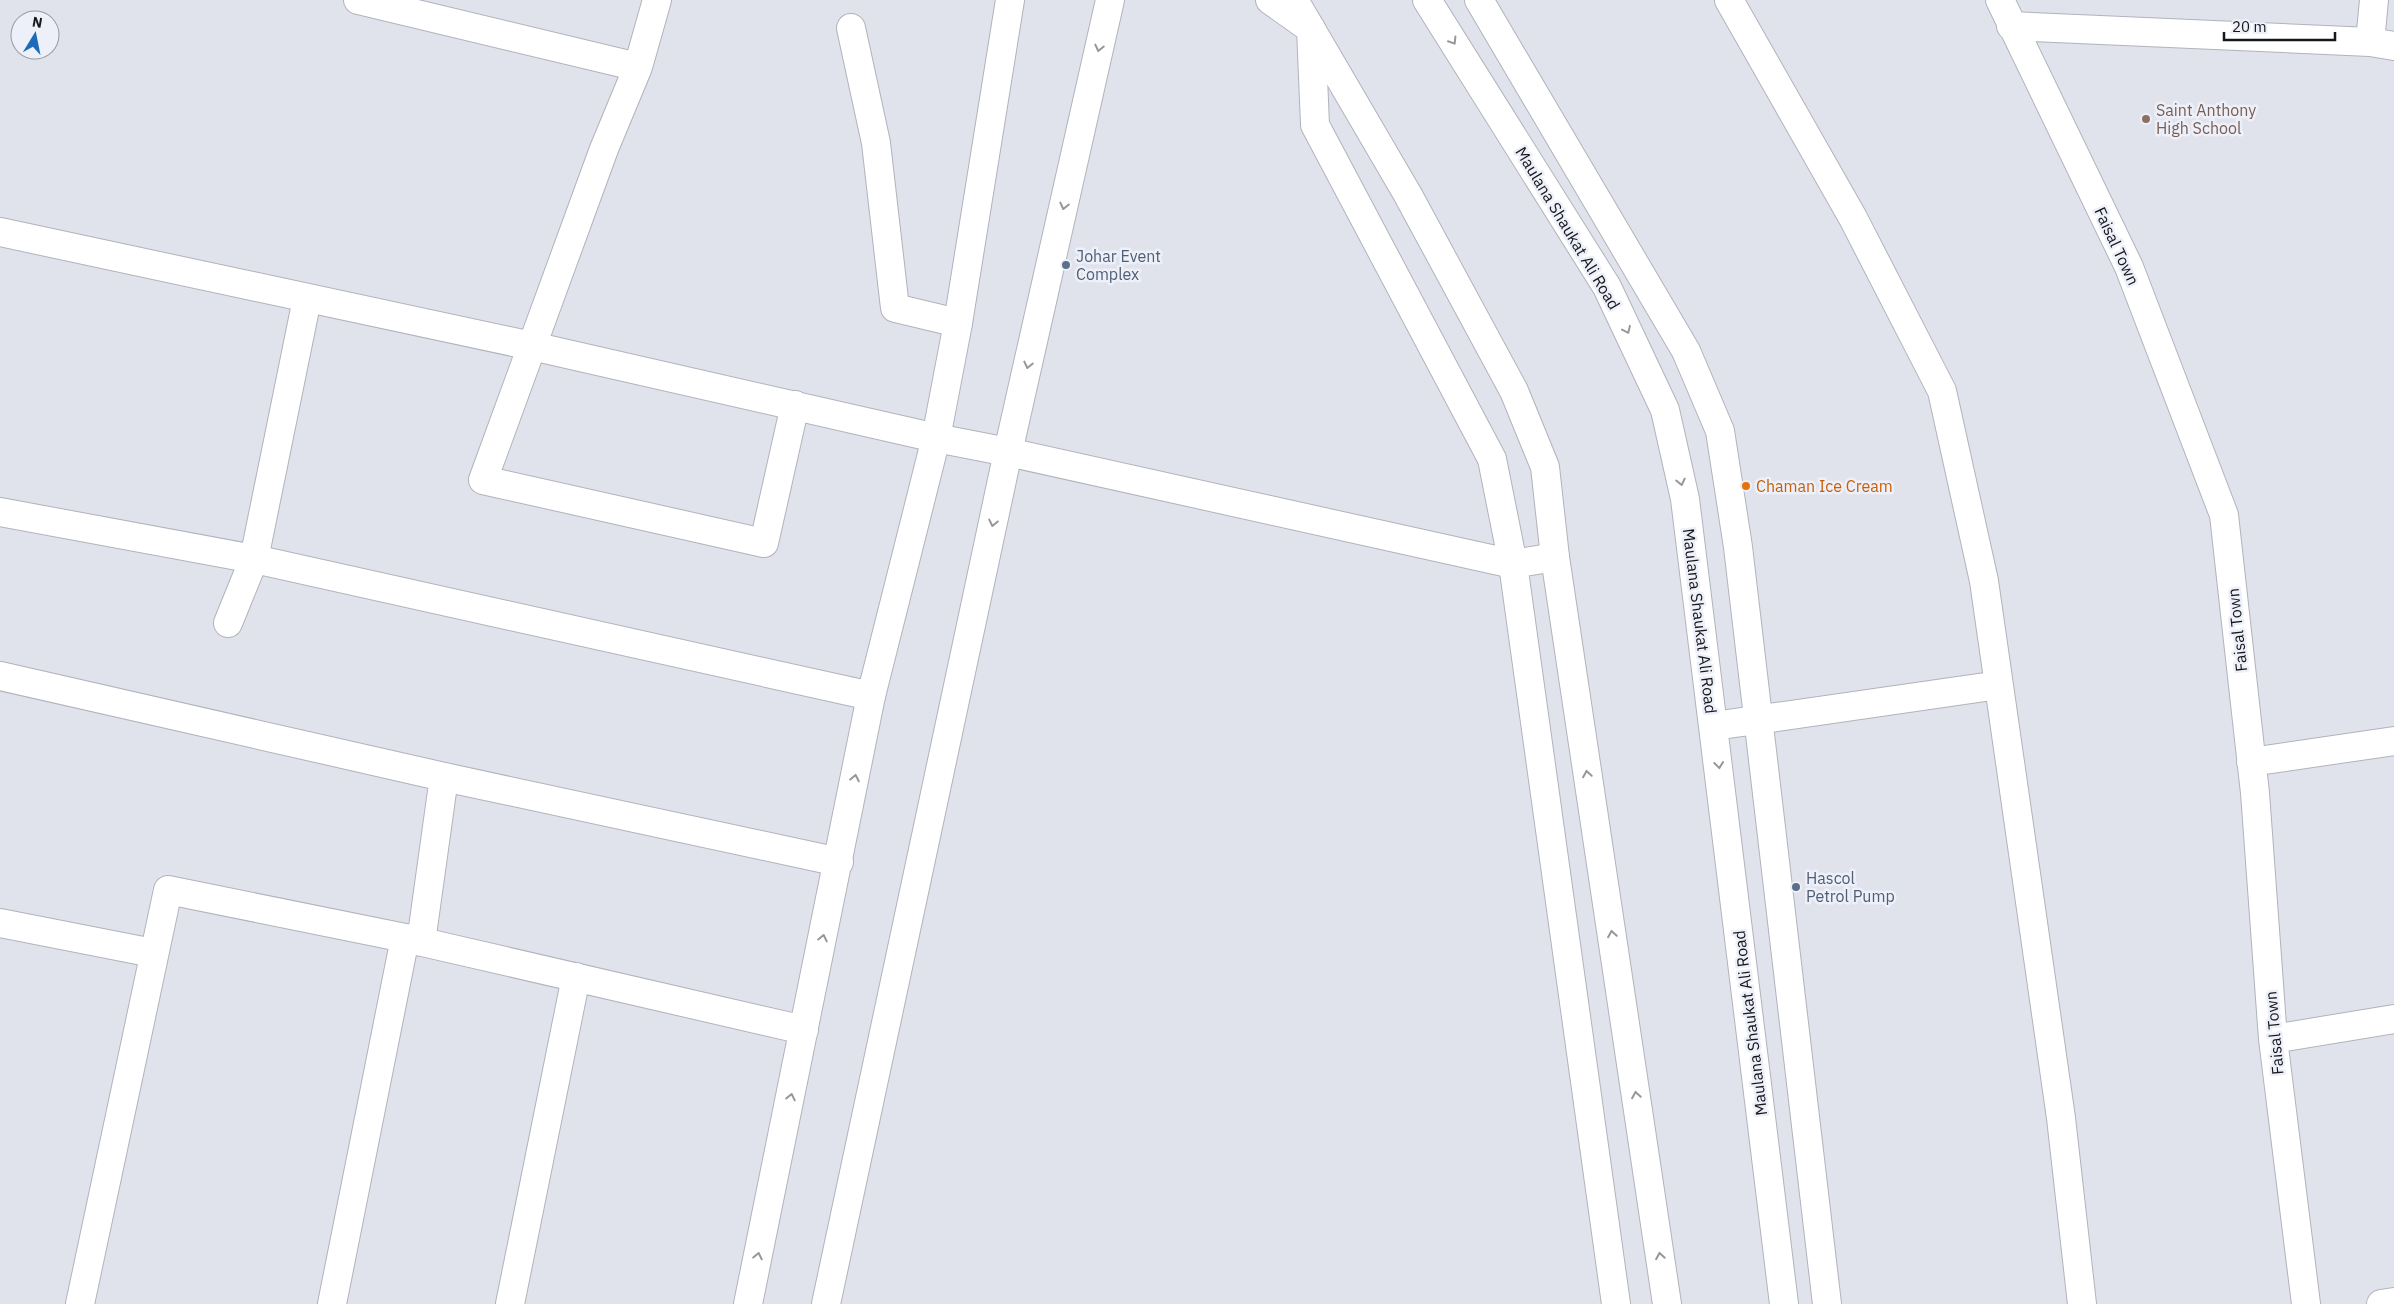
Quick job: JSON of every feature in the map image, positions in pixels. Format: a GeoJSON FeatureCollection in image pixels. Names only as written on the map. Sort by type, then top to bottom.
{"type":"FeatureCollection","features":[{"type":"Feature","properties":{"kind":"street"},"geometry":{"type":"LineString","coordinates":[[358,0],[457,11],[638,67]]}},
{"type":"Feature","properties":{"kind":"street"},"geometry":{"type":"LineString","coordinates":[[658,0],[638,67],[604,149],[483,480],[764,543],[795,405]]}},
{"type":"Feature","properties":{"kind":"street"},"geometry":{"type":"LineString","coordinates":[[748,1304],[839,862],[871,696],[936,438],[958,323],[1010,0]]}},
{"type":"Feature","properties":{"kind":"street"},"geometry":{"type":"LineString","coordinates":[[826,1304],[1008,452],[1110,0]]}},
{"type":"Feature","properties":{"kind":"street"},"geometry":{"type":"LineString","coordinates":[[1270,0],[1311,29]]}},
{"type":"Feature","properties":{"kind":"street"},"geometry":{"type":"LineString","coordinates":[[1294,0],[1408,195],[1514,391],[1545,468],[1555,557],[1667,1304]]}},
{"type":"Feature","properties":{"kind":"street","name":"Maulana Shaukat Ali Road"},"geometry":{"type":"LineString","coordinates":[[1427,0],[1606,287],[1665,410],[1685,499],[1784,1304]]}},
{"type":"Feature","properties":{"kind":"street"},"geometry":{"type":"LineString","coordinates":[[1479,0],[1686,351],[1720,431],[1738,547],[1827,1304]]}},
{"type":"Feature","properties":{"kind":"street"},"geometry":{"type":"LineString","coordinates":[[1729,0],[1853,218],[1942,392],[1984,580],[2061,1118],[2082,1304]]}},
{"type":"Feature","properties":{"kind":"street","name":"Faisal Town"},"geometry":{"type":"LineString","coordinates":[[2000,0],[2129,267],[2224,515],[2251,762],[2273,1039],[2306,1304]]}},
{"type":"Feature","properties":{"kind":"street"},"geometry":{"type":"LineString","coordinates":[[2011,26],[2382,44],[2374,0]]}},
{"type":"Feature","properties":{"kind":"street"},"geometry":{"type":"LineString","coordinates":[[851,28],[876,143],[895,308],[958,323]]}},
{"type":"Feature","properties":{"kind":"street"},"geometry":{"type":"LineString","coordinates":[[1311,29],[1315,125],[1492,459],[1513,564],[1616,1304]]}},
{"type":"Feature","properties":{"kind":"street"},"geometry":{"type":"LineString","coordinates":[[0,232],[532,346],[936,438],[1008,452],[1513,564],[1555,557]]}},
{"type":"Feature","properties":{"kind":"street"},"geometry":{"type":"LineString","coordinates":[[228,623],[254,559],[307,299]]}},
{"type":"Feature","properties":{"kind":"street"},"geometry":{"type":"LineString","coordinates":[[0,512],[254,559],[871,696]]}},
{"type":"Feature","properties":{"kind":"street"},"geometry":{"type":"LineString","coordinates":[[0,676],[444,777],[839,862]]}},
{"type":"Feature","properties":{"kind":"street"},"geometry":{"type":"LineString","coordinates":[[1714,726],[1999,685]]}},
{"type":"Feature","properties":{"kind":"street"},"geometry":{"type":"LineString","coordinates":[[2251,762],[2394,741]]}},
{"type":"Feature","properties":{"kind":"street"},"geometry":{"type":"LineString","coordinates":[[332,1304],[413,940],[444,777]]}},
{"type":"Feature","properties":{"kind":"street"},"geometry":{"type":"LineString","coordinates":[[80,1304],[168,890],[413,940],[804,1030]]}},
{"type":"Feature","properties":{"kind":"street"},"geometry":{"type":"LineString","coordinates":[[0,923],[154,953]]}},
{"type":"Feature","properties":{"kind":"street"},"geometry":{"type":"LineString","coordinates":[[510,1304],[576,977]]}},
{"type":"Feature","properties":{"kind":"street"},"geometry":{"type":"LineString","coordinates":[[2273,1039],[2394,1020]]}},
{"type":"Feature","properties":{"kind":"street"},"geometry":{"type":"LineString","coordinates":[[2382,1304],[2394,1302]]}},
{"type":"Feature","properties":{"kind":"place","name":"Saint Anthony High School"},"geometry":{"type":"Point","coordinates":[2146,119]}},
{"type":"Feature","properties":{"kind":"place","name":"Johar Event Complex"},"geometry":{"type":"Point","coordinates":[1066,265]}},
{"type":"Feature","properties":{"kind":"place","name":"Chaman Ice Cream"},"geometry":{"type":"Point","coordinates":[1746,486]}},
{"type":"Feature","properties":{"kind":"place","name":"Hascol Petrol Pump"},"geometry":{"type":"Point","coordinates":[1796,887]}}]}
